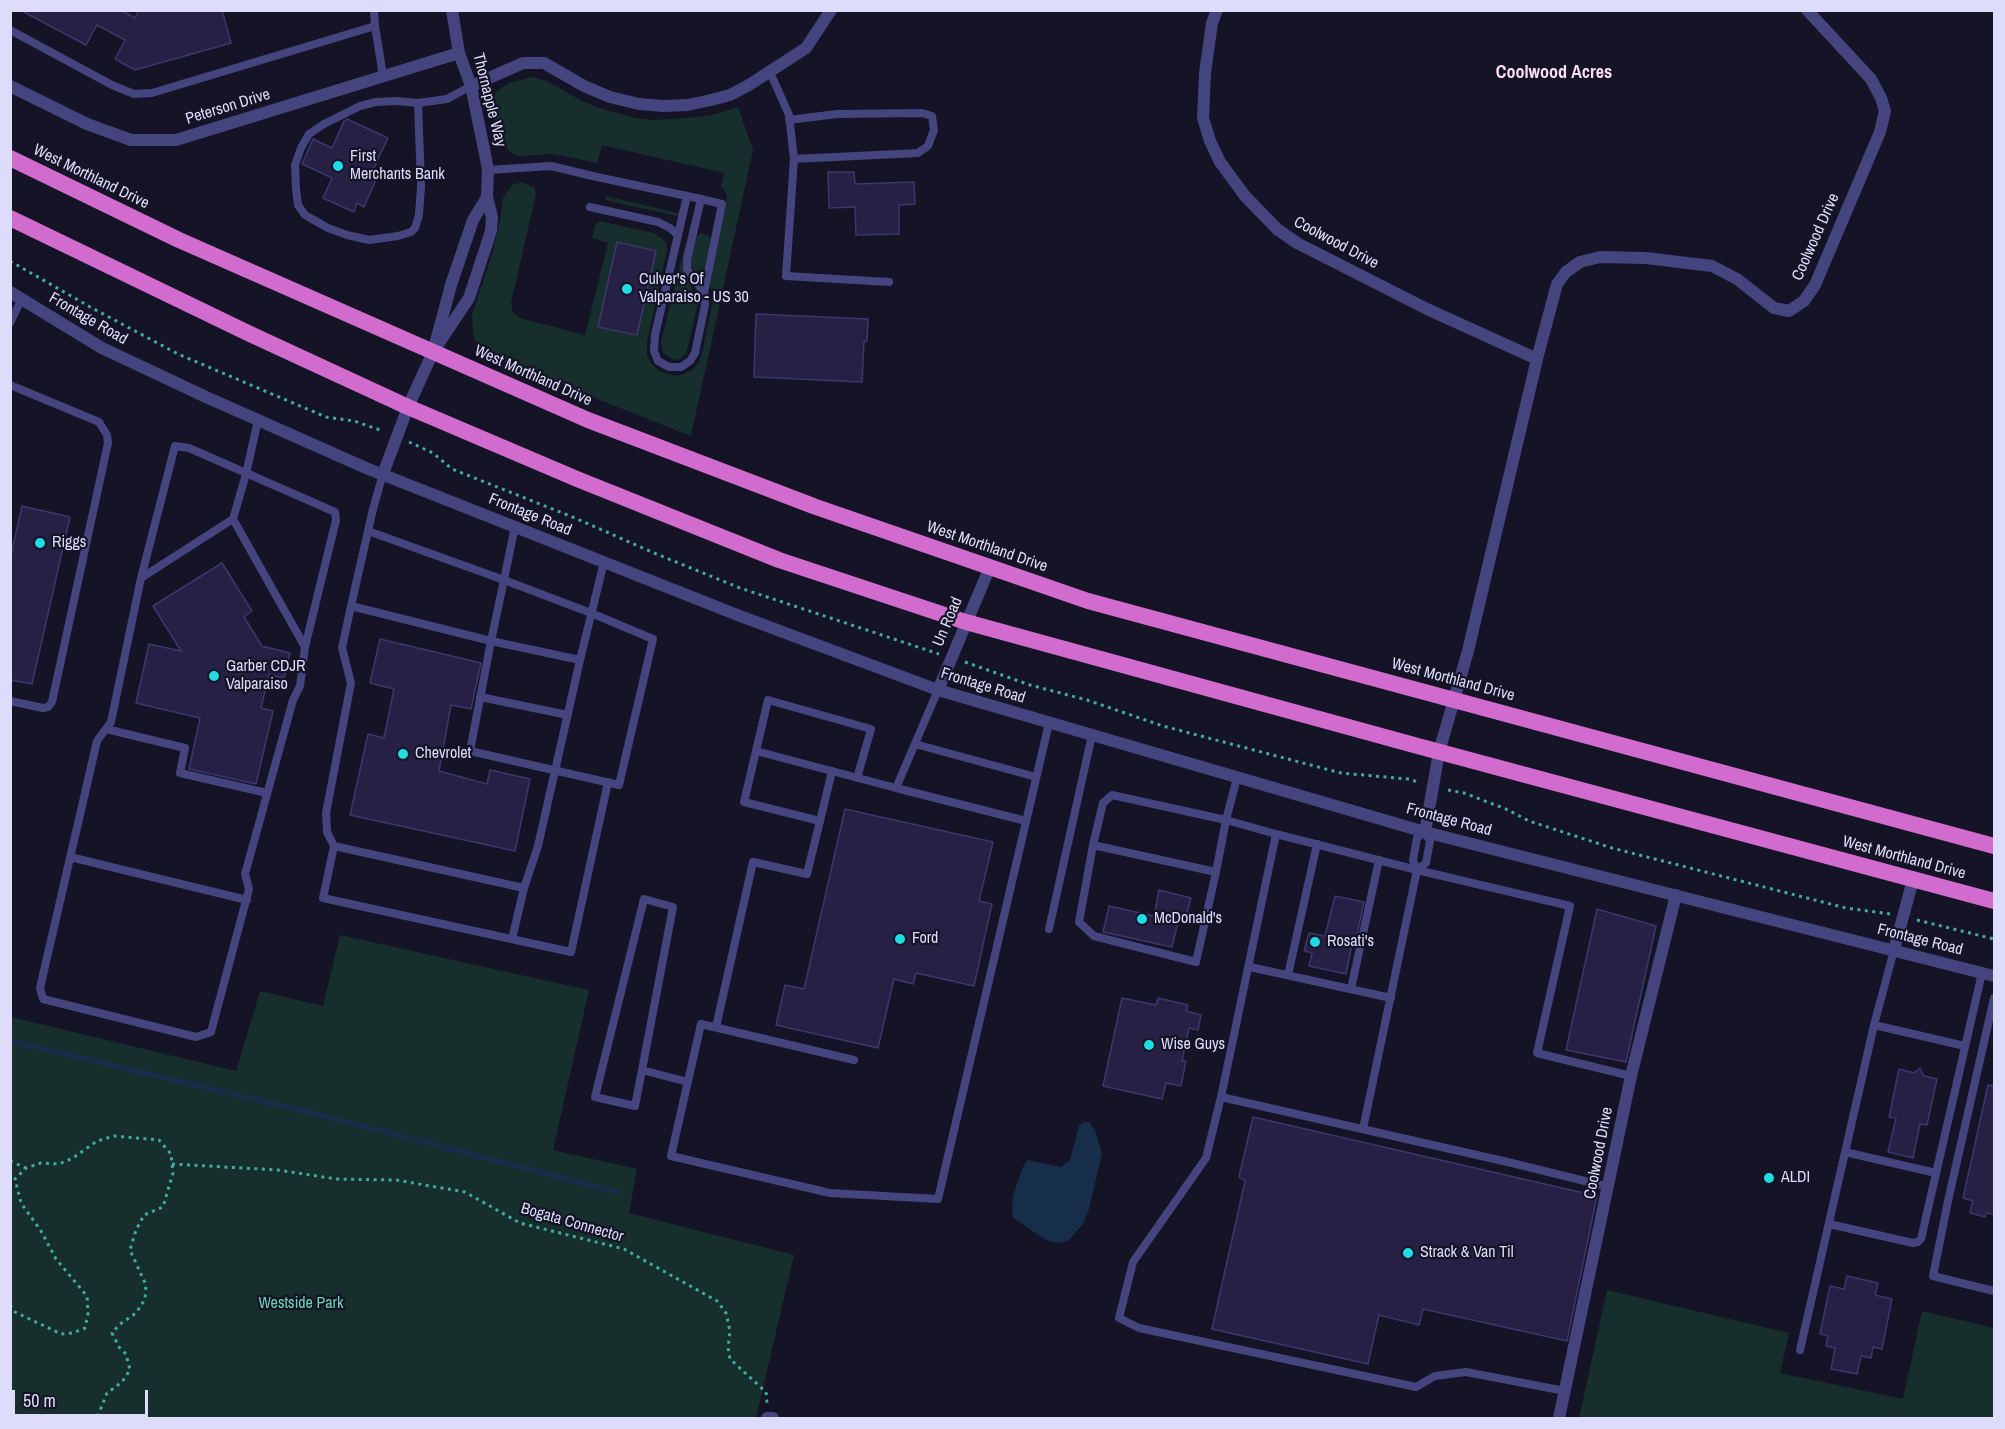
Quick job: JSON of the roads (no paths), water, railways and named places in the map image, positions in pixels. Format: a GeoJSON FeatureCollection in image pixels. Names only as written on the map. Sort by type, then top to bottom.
{"type":"FeatureCollection","features":[{"type":"Feature","properties":{"kind":"highway","name":"West Morthland Drive"},"geometry":{"type":"LineString","coordinates":[[10,158],[179,240],[433,352],[609,428],[816,507],[1088,601],[1995,846]]}},
{"type":"Feature","properties":{"kind":"highway","name":"West Morthland Drive"},"geometry":{"type":"LineString","coordinates":[[10,218],[239,329],[408,407],[577,479],[779,560],[966,621],[1439,752],[1995,901]]}},
{"type":"Feature","properties":{"kind":"street","name":"Thornapple Way"},"geometry":{"type":"LineString","coordinates":[[433,352],[462,309],[475,281],[491,231],[492,216],[487,197],[488,170],[471,86],[459,53],[452,10]]}},
{"type":"Feature","properties":{"kind":"street"},"geometry":{"type":"LineString","coordinates":[[471,86],[523,63],[544,63],[584,86],[610,97],[639,104],[688,105],[730,95],[770,72],[806,48],[831,10]]}},
{"type":"Feature","properties":{"kind":"street","name":"Coolwood Drive"},"geometry":{"type":"LineString","coordinates":[[1216,10],[1204,73],[1203,118],[1220,162],[1245,196],[1277,229],[1297,243],[1427,309],[1537,359]]}},
{"type":"Feature","properties":{"kind":"street","name":"Coolwood Drive"},"geometry":{"type":"LineString","coordinates":[[1425,832],[1439,752],[1468,651],[1557,284],[1566,272],[1580,262],[1600,257],[1646,258],[1712,266],[1737,279],[1774,308],[1789,311],[1804,301],[1815,285],[1880,132],[1885,111],[1871,80],[1808,11]]}},
{"type":"Feature","properties":{"kind":"street","name":"Peterson Drive"},"geometry":{"type":"LineString","coordinates":[[10,86],[87,124],[131,140],[176,140],[459,53]]}},
{"type":"Feature","properties":{"kind":"street","name":"Thornapple Way"},"geometry":{"type":"LineString","coordinates":[[383,474],[408,407],[433,352],[451,285],[471,228],[487,197]]}},
{"type":"Feature","properties":{"kind":"street","name":"Frontage Road"},"geometry":{"type":"LineString","coordinates":[[16,295],[102,348],[258,420],[383,474],[740,616],[938,690],[1425,832],[1995,976]]}},
{"type":"Feature","properties":{"kind":"street","name":"Un Road"},"geometry":{"type":"LineString","coordinates":[[938,690],[990,567]]}},
{"type":"Feature","properties":{"kind":"street"},"geometry":{"type":"LineString","coordinates":[[1894,951],[1914,880]]}},
{"type":"Feature","properties":{"kind":"street","name":"Coolwood Drive"},"geometry":{"type":"LineString","coordinates":[[1559,1419],[1631,1076],[1676,895]]}},
{"type":"Feature","properties":{"kind":"lane"},"geometry":{"type":"LineString","coordinates":[[374,10],[383,76]]}},
{"type":"Feature","properties":{"kind":"lane"},"geometry":{"type":"LineString","coordinates":[[10,30],[112,86],[134,94],[152,93],[375,26]]}},
{"type":"Feature","properties":{"kind":"lane"},"geometry":{"type":"LineString","coordinates":[[770,72],[789,120],[794,159],[786,276],[889,282]]}},
{"type":"Feature","properties":{"kind":"lane"},"geometry":{"type":"LineString","coordinates":[[418,103],[421,186],[419,215],[415,228],[411,232],[369,240],[347,236],[314,222],[305,215],[298,205],[296,165],[301,148],[309,134],[360,106],[376,102],[418,103],[447,99],[471,86]]}},
{"type":"Feature","properties":{"kind":"lane"},"geometry":{"type":"LineString","coordinates":[[789,120],[837,114],[922,112],[932,116],[934,130],[928,146],[918,153],[794,159]]}},
{"type":"Feature","properties":{"kind":"lane"},"geometry":{"type":"LineString","coordinates":[[488,170],[552,166],[701,199],[722,204],[704,293],[705,305],[694,353],[690,361],[681,367],[669,367],[658,361],[654,351],[655,335],[687,196]]}},
{"type":"Feature","properties":{"kind":"lane"},"geometry":{"type":"LineString","coordinates":[[701,199],[687,269],[704,293]]}},
{"type":"Feature","properties":{"kind":"lane"},"geometry":{"type":"LineString","coordinates":[[590,207],[658,222],[678,235]]}},
{"type":"Feature","properties":{"kind":"lane"},"geometry":{"type":"LineString","coordinates":[[10,323],[16,295]]}},
{"type":"Feature","properties":{"kind":"lane"},"geometry":{"type":"LineString","coordinates":[[10,385],[99,422],[107,435],[108,443],[52,702],[48,707],[43,708],[10,701]]}},
{"type":"Feature","properties":{"kind":"lane"},"geometry":{"type":"LineString","coordinates":[[141,578],[234,519],[258,420]]}},
{"type":"Feature","properties":{"kind":"lane"},"geometry":{"type":"LineString","coordinates":[[175,446],[189,448],[246,474],[335,512],[336,520],[305,647],[300,686],[292,700],[245,874],[249,889],[247,900],[211,1032],[196,1037],[43,999],[40,988],[97,741],[111,722],[141,578],[175,446]]}},
{"type":"Feature","properties":{"kind":"lane"},"geometry":{"type":"LineString","coordinates":[[383,474],[342,648],[351,683],[326,813],[327,832],[334,846],[323,898],[571,952],[608,782]]}},
{"type":"Feature","properties":{"kind":"lane"},"geometry":{"type":"LineString","coordinates":[[234,519],[305,647]]}},
{"type":"Feature","properties":{"kind":"lane"},"geometry":{"type":"LineString","coordinates":[[368,531],[504,580],[653,639],[619,785],[470,751],[480,697],[504,580],[514,526]]}},
{"type":"Feature","properties":{"kind":"lane"},"geometry":{"type":"LineString","coordinates":[[512,939],[524,888],[538,846],[604,562]]}},
{"type":"Feature","properties":{"kind":"lane"},"geometry":{"type":"LineString","coordinates":[[351,606],[491,641],[580,660]]}},
{"type":"Feature","properties":{"kind":"lane"},"geometry":{"type":"LineString","coordinates":[[896,788],[938,690]]}},
{"type":"Feature","properties":{"kind":"lane"},"geometry":{"type":"LineString","coordinates":[[480,697],[568,715]]}},
{"type":"Feature","properties":{"kind":"lane"},"geometry":{"type":"LineString","coordinates":[[820,821],[744,802],[768,700],[871,729],[857,777]]}},
{"type":"Feature","properties":{"kind":"lane"},"geometry":{"type":"LineString","coordinates":[[854,1060],[701,1024],[671,1156],[830,1193],[938,1199],[1049,723]]}},
{"type":"Feature","properties":{"kind":"lane"},"geometry":{"type":"LineString","coordinates":[[106,729],[185,748],[180,773],[267,793]]}},
{"type":"Feature","properties":{"kind":"lane"},"geometry":{"type":"LineString","coordinates":[[1049,929],[1092,735]]}},
{"type":"Feature","properties":{"kind":"lane"},"geometry":{"type":"LineString","coordinates":[[915,744],[1036,777]]}},
{"type":"Feature","properties":{"kind":"lane"},"geometry":{"type":"LineString","coordinates":[[756,751],[1026,821]]}},
{"type":"Feature","properties":{"kind":"lane"},"geometry":{"type":"LineString","coordinates":[[716,1027],[753,862],[807,874],[832,771]]}},
{"type":"Feature","properties":{"kind":"lane"},"geometry":{"type":"LineString","coordinates":[[1236,778],[1226,820],[1196,962],[1094,936],[1079,922],[1103,803],[1112,795],[1226,820],[1417,870],[1570,906],[1537,1053],[1631,1076]]}},
{"type":"Feature","properties":{"kind":"lane"},"geometry":{"type":"LineString","coordinates":[[1363,1129],[1417,870],[1413,860],[1417,838],[1425,832],[1430,841],[1426,863],[1417,870]]}},
{"type":"Feature","properties":{"kind":"lane"},"geometry":{"type":"LineString","coordinates":[[1276,834],[1250,967],[1206,1158],[1133,1262],[1119,1318],[1139,1328],[1416,1387],[1435,1376],[1466,1372],[1565,1391]]}},
{"type":"Feature","properties":{"kind":"lane"},"geometry":{"type":"LineString","coordinates":[[1288,975],[1317,844]]}},
{"type":"Feature","properties":{"kind":"lane"},"geometry":{"type":"LineString","coordinates":[[1093,845],[1216,872]]}},
{"type":"Feature","properties":{"kind":"lane"},"geometry":{"type":"LineString","coordinates":[[334,846],[524,888]]}},
{"type":"Feature","properties":{"kind":"lane"},"geometry":{"type":"LineString","coordinates":[[70,856],[247,900]]}},
{"type":"Feature","properties":{"kind":"lane"},"geometry":{"type":"LineString","coordinates":[[1351,989],[1379,860]]}},
{"type":"Feature","properties":{"kind":"lane"},"geometry":{"type":"LineString","coordinates":[[644,899],[673,907],[642,1070],[635,1106],[595,1097],[644,899]]}},
{"type":"Feature","properties":{"kind":"lane"},"geometry":{"type":"LineString","coordinates":[[1800,1350],[1894,951]]}},
{"type":"Feature","properties":{"kind":"lane"},"geometry":{"type":"LineString","coordinates":[[1250,967],[1390,998]]}},
{"type":"Feature","properties":{"kind":"lane"},"geometry":{"type":"LineString","coordinates":[[1829,1224],[1913,1243],[1921,1239],[1982,973]]}},
{"type":"Feature","properties":{"kind":"lane"},"geometry":{"type":"LineString","coordinates":[[1995,998],[1933,1276],[1995,1291]]}},
{"type":"Feature","properties":{"kind":"lane"},"geometry":{"type":"LineString","coordinates":[[1875,1025],[1965,1046]]}},
{"type":"Feature","properties":{"kind":"lane"},"geometry":{"type":"LineString","coordinates":[[642,1070],[688,1082]]}},
{"type":"Feature","properties":{"kind":"lane"},"geometry":{"type":"LineString","coordinates":[[1221,1097],[1609,1187]]}},
{"type":"Feature","properties":{"kind":"lane"},"geometry":{"type":"LineString","coordinates":[[1845,1152],[1936,1173]]}},
{"type":"Feature","properties":{"kind":"water"},"geometry":{"type":"Polygon","coordinates":[[[1083,1122],[1089,1122],[1095,1130],[1102,1153],[1089,1209],[1083,1224],[1069,1240],[1059,1243],[1046,1240],[1013,1218],[1013,1196],[1027,1160],[1061,1167],[1070,1160],[1079,1126],[1083,1122]]]}},
{"type":"Feature","properties":{"kind":"waterway"},"geometry":{"type":"LineString","coordinates":[[10,1041],[312,1113],[617,1192]]}},
{"type":"Feature","properties":{"kind":"place","name":"First Merchants Bank"},"geometry":{"type":"Point","coordinates":[338,166]}},
{"type":"Feature","properties":{"kind":"place","name":"Culver's Of Valparaiso - US 30"},"geometry":{"type":"Point","coordinates":[627,289]}},
{"type":"Feature","properties":{"kind":"place","name":"Riggs"},"geometry":{"type":"Point","coordinates":[40,543]}},
{"type":"Feature","properties":{"kind":"place","name":"Garber CDJR Valparaiso"},"geometry":{"type":"Point","coordinates":[214,676]}},
{"type":"Feature","properties":{"kind":"place","name":"Chevrolet"},"geometry":{"type":"Point","coordinates":[403,754]}},
{"type":"Feature","properties":{"kind":"place","name":"McDonald's"},"geometry":{"type":"Point","coordinates":[1142,919]}},
{"type":"Feature","properties":{"kind":"place","name":"Ford"},"geometry":{"type":"Point","coordinates":[900,939]}},
{"type":"Feature","properties":{"kind":"place","name":"Rosati's"},"geometry":{"type":"Point","coordinates":[1315,942]}},
{"type":"Feature","properties":{"kind":"place","name":"Wise Guys"},"geometry":{"type":"Point","coordinates":[1149,1045]}},
{"type":"Feature","properties":{"kind":"place","name":"ALDI"},"geometry":{"type":"Point","coordinates":[1769,1178]}},
{"type":"Feature","properties":{"kind":"place","name":"Strack & Van Til"},"geometry":{"type":"Point","coordinates":[1408,1253]}},
{"type":"Feature","properties":{"kind":"district","name":"Coolwood Acres"},"geometry":{"type":"Point","coordinates":[1554,73]}},
{"type":"Feature","properties":{"kind":"park label","name":"Westside Park"},"geometry":{"type":"Point","coordinates":[301,1304]}}]}
